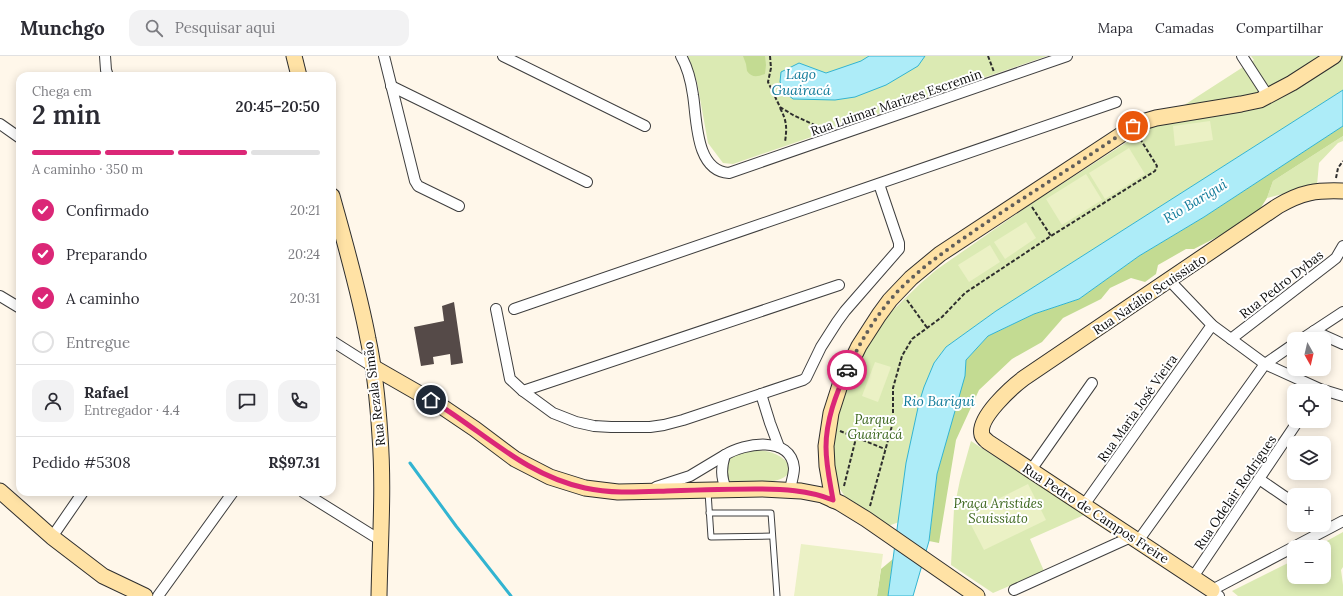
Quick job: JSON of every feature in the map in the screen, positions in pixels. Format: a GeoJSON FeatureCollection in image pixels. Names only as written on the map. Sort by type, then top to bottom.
{"type":"FeatureCollection","features":[{"type":"Feature","properties":{"kind":"street"},"geometry":{"type":"LineString","coordinates":[[105,56],[107,72]]}},
{"type":"Feature","properties":{"kind":"street"},"geometry":{"type":"LineString","coordinates":[[294,56],[298,72]]}},
{"type":"Feature","properties":{"kind":"street"},"geometry":{"type":"LineString","coordinates":[[384,56],[416,184],[459,206]]}},
{"type":"Feature","properties":{"kind":"street"},"geometry":{"type":"LineString","coordinates":[[502,56],[645,126]]}},
{"type":"Feature","properties":{"kind":"street","name":"Rua Luimar Marizes Escremin"},"geometry":{"type":"LineString","coordinates":[[681,56],[688,71],[691,83],[698,132],[704,153],[712,166],[723,173],[733,172],[784,155],[1068,56]]}},
{"type":"Feature","properties":{"kind":"street"},"geometry":{"type":"LineString","coordinates":[[1242,56],[1268,96]]}},
{"type":"Feature","properties":{"kind":"street"},"geometry":{"type":"LineString","coordinates":[[836,501],[826,456],[828,426],[840,385],[859,346],[879,315],[916,274],[940,254],[1133,126],[1156,118],[1241,104],[1268,96],[1292,83],[1334,56]]}},
{"type":"Feature","properties":{"kind":"street"},"geometry":{"type":"LineString","coordinates":[[391,86],[587,182]]}},
{"type":"Feature","properties":{"kind":"street"},"geometry":{"type":"LineString","coordinates":[[514,310],[1116,102]]}},
{"type":"Feature","properties":{"kind":"street"},"geometry":{"type":"LineString","coordinates":[[0,124],[16,135]]}},
{"type":"Feature","properties":{"kind":"street"},"geometry":{"type":"LineString","coordinates":[[496,309],[510,379],[523,391],[553,412],[576,422],[594,426],[629,428],[650,427],[674,423],[806,378],[821,347],[837,322],[899,249],[899,243],[879,184]]}},
{"type":"Feature","properties":{"kind":"street","name":"Rua Natálio Scuissiato"},"geometry":{"type":"LineString","coordinates":[[982,435],[982,428],[994,406],[1013,387],[1169,280],[1287,201],[1305,193],[1339,191]]}},
{"type":"Feature","properties":{"kind":"street","name":"Rua Rezala Simão"},"geometry":{"type":"LineString","coordinates":[[336,211],[359,294],[369,340],[378,408],[382,465],[379,596]]}},
{"type":"Feature","properties":{"kind":"street","name":"Rua Pedro Dybas"},"geometry":{"type":"LineString","coordinates":[[1231,339],[1332,262],[1343,246]]}},
{"type":"Feature","properties":{"kind":"street"},"geometry":{"type":"LineString","coordinates":[[1169,280],[1212,326],[1264,364],[1306,384]]}},
{"type":"Feature","properties":{"kind":"street"},"geometry":{"type":"LineString","coordinates":[[523,391],[839,285]]}},
{"type":"Feature","properties":{"kind":"street"},"geometry":{"type":"LineString","coordinates":[[0,296],[16,306]]}},
{"type":"Feature","properties":{"kind":"street"},"geometry":{"type":"LineString","coordinates":[[1314,331],[1343,312]]}},
{"type":"Feature","properties":{"kind":"street","name":"Rua Maria José Vieira"},"geometry":{"type":"LineString","coordinates":[[1084,505],[1212,326]]}},
{"type":"Feature","properties":{"kind":"street"},"geometry":{"type":"LineString","coordinates":[[1314,331],[1343,344]]}},
{"type":"Feature","properties":{"kind":"street"},"geometry":{"type":"LineString","coordinates":[[336,344],[373,367],[442,406],[475,428],[515,459],[550,477],[585,488],[602,491],[639,492],[726,489],[790,490],[812,493],[836,501],[866,519],[977,596]]}},
{"type":"Feature","properties":{"kind":"street"},"geometry":{"type":"LineString","coordinates":[[1014,590],[1135,539],[1264,364],[1287,349]]}},
{"type":"Feature","properties":{"kind":"street"},"geometry":{"type":"LineString","coordinates":[[1030,470],[1092,383]]}},
{"type":"Feature","properties":{"kind":"street"},"geometry":{"type":"LineString","coordinates":[[1331,393],[1343,396]]}},
{"type":"Feature","properties":{"kind":"street"},"geometry":{"type":"LineString","coordinates":[[761,394],[779,447]]}},
{"type":"Feature","properties":{"kind":"street","name":"Rua Odelair Rodrigues"},"geometry":{"type":"LineString","coordinates":[[1193,577],[1293,428]]}},
{"type":"Feature","properties":{"kind":"street","name":"Rua Pedro de Campos Freire"},"geometry":{"type":"LineString","coordinates":[[982,435],[988,442],[1215,593]]}},
{"type":"Feature","properties":{"kind":"street"},"geometry":{"type":"LineString","coordinates":[[639,492],[675,482],[690,476],[725,455],[740,448],[773,445],[779,447],[790,456],[794,469],[790,490]]}},
{"type":"Feature","properties":{"kind":"street"},"geometry":{"type":"LineString","coordinates":[[725,455],[722,464],[722,472],[726,489]]}},
{"type":"Feature","properties":{"kind":"street"},"geometry":{"type":"LineString","coordinates":[[1260,479],[1287,498]]}},
{"type":"Feature","properties":{"kind":"street"},"geometry":{"type":"LineString","coordinates":[[0,492],[52,537],[103,576],[145,596]]}},
{"type":"Feature","properties":{"kind":"street"},"geometry":{"type":"LineString","coordinates":[[52,537],[80,496]]}},
{"type":"Feature","properties":{"kind":"street"},"geometry":{"type":"LineString","coordinates":[[158,596],[230,496]]}},
{"type":"Feature","properties":{"kind":"street"},"geometry":{"type":"LineString","coordinates":[[309,496],[380,540]]}},
{"type":"Feature","properties":{"kind":"street"},"geometry":{"type":"LineString","coordinates":[[1331,525],[1343,521]]}},
{"type":"Feature","properties":{"kind":"street"},"geometry":{"type":"LineString","coordinates":[[1198,596],[1215,593],[1317,532]]}},
{"type":"Feature","properties":{"kind":"lane"},"geometry":{"type":"LineString","coordinates":[[708,490],[711,537],[772,536]]}},
{"type":"Feature","properties":{"kind":"lane"},"geometry":{"type":"LineString","coordinates":[[709,513],[771,513],[777,596]]}},
{"type":"Feature","properties":{"kind":"path"},"geometry":{"type":"LineString","coordinates":[[770,56],[771,68],[768,82],[785,117],[787,126],[784,155]]}},
{"type":"Feature","properties":{"kind":"path"},"geometry":{"type":"LineString","coordinates":[[988,56],[997,81]]}},
{"type":"Feature","properties":{"kind":"path"},"geometry":{"type":"LineString","coordinates":[[780,107],[793,115],[821,127],[836,137]]}},
{"type":"Feature","properties":{"kind":"path"},"geometry":{"type":"LineString","coordinates":[[866,519],[893,422],[893,388],[898,368],[902,356],[912,339],[928,329],[965,294],[1051,236],[1155,171],[1157,166],[1133,126]]}},
{"type":"Feature","properties":{"kind":"path"},"geometry":{"type":"LineString","coordinates":[[1339,191],[1338,168],[1343,161]]}},
{"type":"Feature","properties":{"kind":"path"},"geometry":{"type":"LineString","coordinates":[[1025,197],[1051,236]]}},
{"type":"Feature","properties":{"kind":"path"},"geometry":{"type":"LineString","coordinates":[[900,290],[928,329]]}},
{"type":"Feature","properties":{"kind":"path"},"geometry":{"type":"LineString","coordinates":[[828,426],[885,449]]}},
{"type":"Feature","properties":{"kind":"path"},"geometry":{"type":"LineString","coordinates":[[836,501],[856,438]]}},
{"type":"Feature","properties":{"kind":"green space"},"geometry":{"type":"Polygon","coordinates":[[[688,56],[1047,56],[733,164],[723,163],[708,143],[697,82],[688,56]]]}},
{"type":"Feature","properties":{"kind":"green space"},"geometry":{"type":"Polygon","coordinates":[[[743,56],[765,56],[765,74],[757,76],[751,75],[747,71],[743,56]]]}},
{"type":"Feature","properties":{"kind":"green space","name":"Parque Guairacá"},"geometry":{"type":"Polygon","coordinates":[[[1251,56],[1343,56],[1343,90],[996,311],[946,347],[934,363],[919,403],[906,463],[899,522],[888,526],[848,501],[838,486],[834,469],[833,439],[840,407],[857,364],[871,340],[891,312],[936,270],[1031,204],[1254,60],[1251,56]]]}},
{"type":"Feature","properties":{"kind":"green space"},"geometry":{"type":"Polygon","coordinates":[[[1210,121],[1213,140],[1175,146],[1173,126],[1210,121]]]}},
{"type":"Feature","properties":{"kind":"green space"},"geometry":{"type":"Polygon","coordinates":[[[1343,126],[1343,136],[1273,181],[1267,198],[1258,212],[1219,236],[1194,249],[1186,249],[1158,265],[1156,274],[1145,282],[1131,278],[1110,288],[1101,299],[1063,318],[1042,342],[1012,359],[979,390],[956,440],[939,543],[929,541],[937,474],[964,376],[966,360],[988,336],[1034,314],[1079,299],[1139,256],[1204,217],[1343,126]]]}},
{"type":"Feature","properties":{"kind":"green space"},"geometry":{"type":"Polygon","coordinates":[[[1343,136],[1343,141],[1338,143],[1319,163],[1317,185],[1267,198],[1273,181],[1343,136]]]}},
{"type":"Feature","properties":{"kind":"green space"},"geometry":{"type":"Polygon","coordinates":[[[1129,148],[1145,174],[1105,199],[1089,173],[1129,148]]]}},
{"type":"Feature","properties":{"kind":"green space"},"geometry":{"type":"Polygon","coordinates":[[[1086,174],[1102,200],[1062,225],[1046,199],[1086,174]]]}},
{"type":"Feature","properties":{"kind":"green space"},"geometry":{"type":"Polygon","coordinates":[[[1026,222],[1036,238],[1005,259],[994,242],[1026,222]]]}},
{"type":"Feature","properties":{"kind":"green space"},"geometry":{"type":"Polygon","coordinates":[[[990,245],[1000,262],[969,282],[958,265],[990,245]]]}},
{"type":"Feature","properties":{"kind":"green space"},"geometry":{"type":"Polygon","coordinates":[[[875,362],[891,367],[878,402],[862,396],[875,362]]]}},
{"type":"Feature","properties":{"kind":"green space","name":"Praça Aristides Scuissiato"},"geometry":{"type":"Polygon","coordinates":[[[971,441],[1084,515],[1030,539],[1044,571],[993,593],[951,565],[954,509],[960,480],[971,441]]]}},
{"type":"Feature","properties":{"kind":"green space"},"geometry":{"type":"Polygon","coordinates":[[[762,450],[779,456],[787,462],[789,473],[778,480],[771,482],[733,483],[728,479],[727,475],[727,467],[730,459],[741,452],[762,450]]]}},
{"type":"Feature","properties":{"kind":"green space"},"geometry":{"type":"Polygon","coordinates":[[[1028,484],[1046,520],[984,550],[966,515],[1028,484]]]}},
{"type":"Feature","properties":{"kind":"green space"},"geometry":{"type":"Polygon","coordinates":[[[1343,532],[1343,567],[1341,570],[1343,596],[1238,596],[1232,591],[1287,564],[1287,584],[1331,584],[1331,540],[1329,540],[1343,532]]]}},
{"type":"Feature","properties":{"kind":"green space"},"geometry":{"type":"Polygon","coordinates":[[[801,544],[883,554],[877,596],[794,596],[801,544]]]}},
{"type":"Feature","properties":{"kind":"green space"},"geometry":{"type":"Polygon","coordinates":[[[893,559],[888,596],[877,596],[881,569],[893,559]]]}},
{"type":"Feature","properties":{"kind":"water","name":"Lago Guairacá"},"geometry":{"type":"Polygon","coordinates":[[[869,56],[925,56],[918,66],[886,85],[855,97],[835,100],[793,99],[787,94],[780,82],[781,72],[799,63],[826,73],[861,61],[869,56]]]}},
{"type":"Feature","properties":{"kind":"water","name":"Rio Barigui"},"geometry":{"type":"Polygon","coordinates":[[[1343,90],[1343,126],[1204,217],[1139,256],[1079,299],[1034,314],[988,336],[966,360],[965,376],[937,474],[929,541],[913,596],[888,596],[906,463],[919,403],[934,363],[946,347],[996,311],[1343,90]]]}},
{"type":"Feature","properties":{"kind":"building"},"geometry":{"type":"Polygon","coordinates":[[[454,302],[463,363],[451,365],[450,354],[433,357],[434,364],[421,366],[414,327],[444,321],[442,306],[454,302]]]}},
{"type":"Feature","properties":{"kind":"waterway"},"geometry":{"type":"LineString","coordinates":[[410,463],[456,526],[511,596]]}},
{"type":"Feature","properties":{"kind":"way so far"},"geometry":{"type":"LineString","coordinates":[[847,370],[859,346],[879,315],[890,300],[911,278],[940,254],[1133,126]]}},
{"type":"Feature","properties":{"kind":"route"},"geometry":{"type":"LineString","coordinates":[[431,400],[475,428],[515,459],[550,477],[585,488],[618,492],[777,489],[812,493],[822,495],[833,500],[826,456],[828,426],[840,385],[847,370]]}}]}
